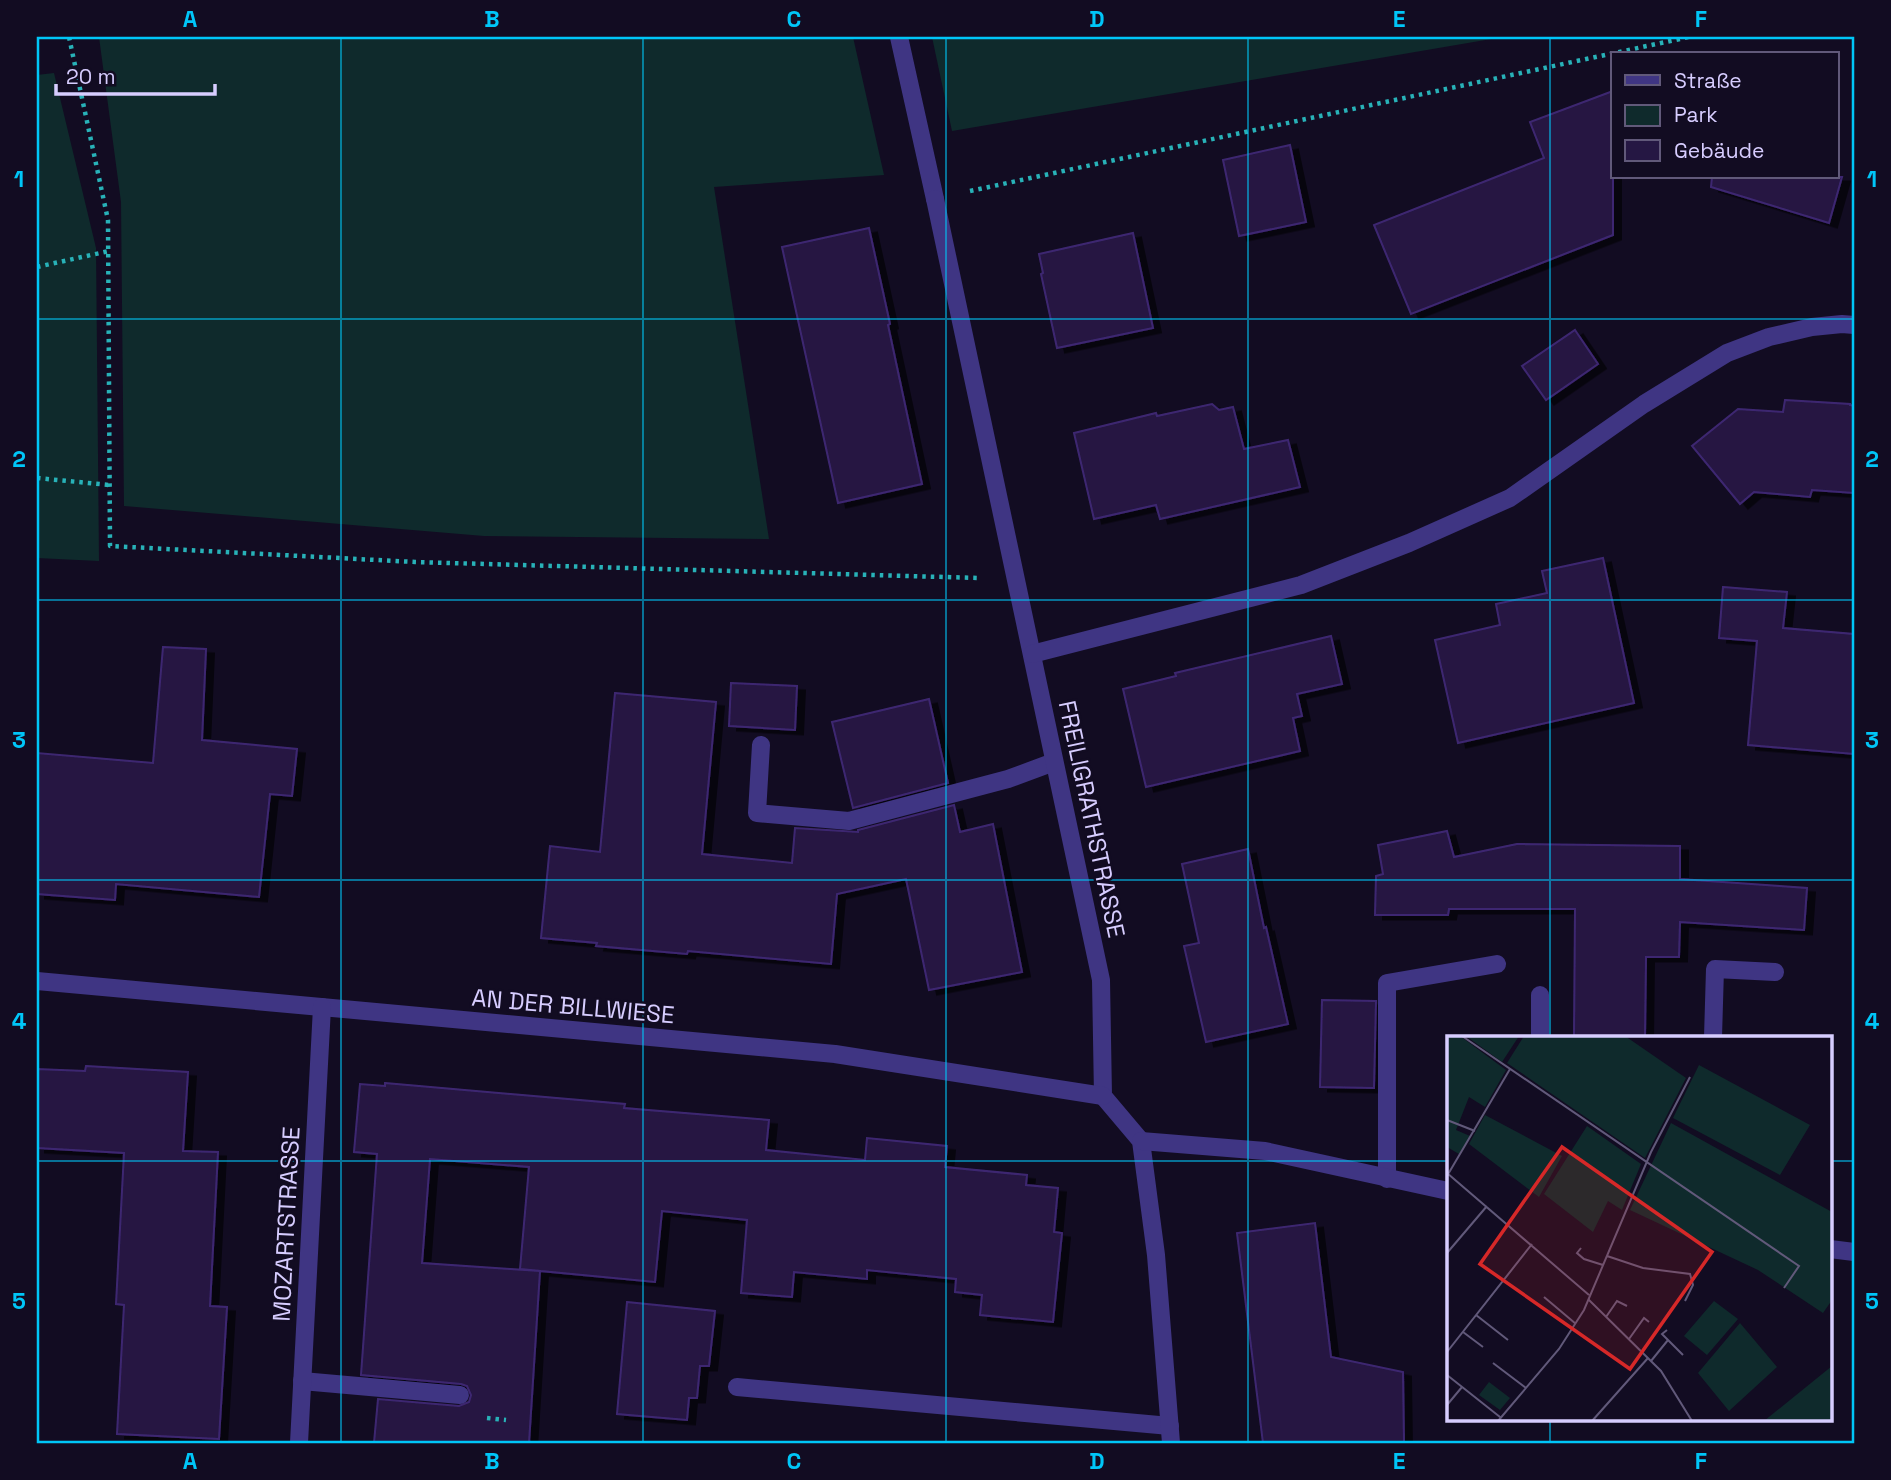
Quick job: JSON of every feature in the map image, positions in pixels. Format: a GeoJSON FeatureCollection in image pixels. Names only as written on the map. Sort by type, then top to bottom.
{"type":"FeatureCollection","features":[{"type":"Feature","properties":{"kind":"street","name":"FREILIGRATHSTRASSE"},"geometry":{"type":"LineString","coordinates":[[899,37],[1101,980],[1102,1096]]}},
{"type":"Feature","properties":{"kind":"street"},"geometry":{"type":"LineString","coordinates":[[1032,654],[1301,585],[1409,543],[1510,498],[1644,404],[1727,354],[1769,337],[1812,327],[1854,325]]}},
{"type":"Feature","properties":{"kind":"street"},"geometry":{"type":"LineString","coordinates":[[761,745],[757,813],[849,821],[1008,779],[1055,762]]}},
{"type":"Feature","properties":{"kind":"street"},"geometry":{"type":"LineString","coordinates":[[1387,1179],[1387,983],[1497,964]]}},
{"type":"Feature","properties":{"kind":"street"},"geometry":{"type":"LineString","coordinates":[[1713,1036],[1715,969],[1775,972]]}},
{"type":"Feature","properties":{"kind":"street","name":"AN DER BILLWIESE"},"geometry":{"type":"LineString","coordinates":[[37,981],[835,1054],[1102,1096]]}},
{"type":"Feature","properties":{"kind":"street"},"geometry":{"type":"LineString","coordinates":[[1540,995],[1540,1036]]}},
{"type":"Feature","properties":{"kind":"street","name":"MOZARTSTRASSE"},"geometry":{"type":"LineString","coordinates":[[299,1443],[322,1007]]}},
{"type":"Feature","properties":{"kind":"street"},"geometry":{"type":"LineString","coordinates":[[737,1387],[1171,1434],[1156,1255],[1141,1141],[1102,1096]]}},
{"type":"Feature","properties":{"kind":"street"},"geometry":{"type":"LineString","coordinates":[[1141,1141],[1265,1151],[1447,1191]]}},
{"type":"Feature","properties":{"kind":"street"},"geometry":{"type":"LineString","coordinates":[[1832,1249],[1854,1252]]}},
{"type":"Feature","properties":{"kind":"street"},"geometry":{"type":"LineString","coordinates":[[302,1381],[460,1395]]}},
{"type":"Feature","properties":{"kind":"path"},"geometry":{"type":"LineString","coordinates":[[69,37],[108,220],[110,546],[415,562],[1015,579]]}},
{"type":"Feature","properties":{"kind":"path"},"geometry":{"type":"LineString","coordinates":[[1619,52],[1689,37]]}},
{"type":"Feature","properties":{"kind":"path"},"geometry":{"type":"LineString","coordinates":[[935,199],[1611,54]]}},
{"type":"Feature","properties":{"kind":"path"},"geometry":{"type":"LineString","coordinates":[[37,267],[109,251]]}},
{"type":"Feature","properties":{"kind":"path"},"geometry":{"type":"LineString","coordinates":[[37,478],[109,485]]}},
{"type":"Feature","properties":{"kind":"green space"},"geometry":{"type":"Polygon","coordinates":[[[99,37],[853,37],[884,175],[714,187],[769,539],[484,536],[124,506],[121,202],[99,37]]]}},
{"type":"Feature","properties":{"kind":"green space"},"geometry":{"type":"Polygon","coordinates":[[[932,37],[1503,37],[952,131],[932,37]]]}},
{"type":"Feature","properties":{"kind":"green space"},"geometry":{"type":"Polygon","coordinates":[[[54,73],[96,248],[99,561],[37,558],[37,75],[54,73]]]}},
{"type":"Feature","properties":{"kind":"building"},"geometry":{"type":"Polygon","coordinates":[[[1611,92],[1613,235],[1411,314],[1374,225],[1544,158],[1530,122],[1611,92]]]}},
{"type":"Feature","properties":{"kind":"building"},"geometry":{"type":"Polygon","coordinates":[[[1290,145],[1306,222],[1239,236],[1223,160],[1290,145]]]}},
{"type":"Feature","properties":{"kind":"building"},"geometry":{"type":"Polygon","coordinates":[[[1842,177],[1829,223],[1711,187],[1712,178],[1842,177]]]}},
{"type":"Feature","properties":{"kind":"building"},"geometry":{"type":"Polygon","coordinates":[[[869,228],[922,484],[838,503],[782,247],[869,228]]]}},
{"type":"Feature","properties":{"kind":"building"},"geometry":{"type":"Polygon","coordinates":[[[1133,233],[1153,328],[1057,348],[1039,254],[1133,233]]]}},
{"type":"Feature","properties":{"kind":"building"},"geometry":{"type":"Polygon","coordinates":[[[1575,330],[1598,364],[1546,400],[1522,366],[1575,330]]]}},
{"type":"Feature","properties":{"kind":"building"},"geometry":{"type":"Polygon","coordinates":[[[1785,400],[1854,406],[1854,493],[1812,490],[1810,497],[1754,492],[1740,504],[1692,446],[1738,409],[1783,412],[1785,400]]]}},
{"type":"Feature","properties":{"kind":"building"},"geometry":{"type":"Polygon","coordinates":[[[1212,404],[1219,410],[1233,407],[1244,449],[1288,440],[1300,487],[1160,519],[1156,505],[1094,519],[1074,433],[1156,413],[1157,416],[1212,404]]]}},
{"type":"Feature","properties":{"kind":"building"},"geometry":{"type":"Polygon","coordinates":[[[1603,558],[1634,703],[1458,743],[1435,640],[1500,625],[1496,604],[1547,593],[1542,571],[1603,558]]]}},
{"type":"Feature","properties":{"kind":"building"},"geometry":{"type":"Polygon","coordinates":[[[1723,587],[1787,592],[1783,628],[1854,634],[1854,754],[1748,745],[1757,641],[1719,638],[1723,587]]]}},
{"type":"Feature","properties":{"kind":"building"},"geometry":{"type":"Polygon","coordinates":[[[1331,636],[1342,684],[1297,694],[1302,716],[1293,718],[1300,751],[1146,787],[1123,689],[1176,676],[1175,673],[1331,636]]]}},
{"type":"Feature","properties":{"kind":"building"},"geometry":{"type":"Polygon","coordinates":[[[163,647],[206,649],[202,740],[297,749],[292,796],[270,794],[259,897],[116,884],[115,900],[37,894],[37,753],[153,763],[163,647]]]}},
{"type":"Feature","properties":{"kind":"building"},"geometry":{"type":"Polygon","coordinates":[[[731,683],[797,686],[795,730],[729,726],[731,683]]]}},
{"type":"Feature","properties":{"kind":"building"},"geometry":{"type":"Polygon","coordinates":[[[615,693],[716,702],[702,854],[792,863],[795,828],[858,832],[954,805],[960,832],[993,824],[1022,972],[929,990],[906,879],[837,894],[831,964],[596,946],[597,943],[541,938],[550,846],[600,852],[615,693]]]}},
{"type":"Feature","properties":{"kind":"building"},"geometry":{"type":"Polygon","coordinates":[[[929,699],[948,783],[853,808],[832,722],[929,699]]]}},
{"type":"Feature","properties":{"kind":"building"},"geometry":{"type":"Polygon","coordinates":[[[1447,831],[1454,857],[1517,844],[1680,846],[1680,879],[1807,888],[1804,930],[1680,922],[1679,957],[1646,957],[1645,1036],[1574,1036],[1575,909],[1449,909],[1448,915],[1375,915],[1376,876],[1383,874],[1378,845],[1447,831]]]}},
{"type":"Feature","properties":{"kind":"building"},"geometry":{"type":"Polygon","coordinates":[[[1248,849],[1288,1024],[1206,1042],[1184,946],[1199,943],[1182,864],[1248,849]]]}},
{"type":"Feature","properties":{"kind":"building"},"geometry":{"type":"Polygon","coordinates":[[[1322,1000],[1376,1001],[1374,1088],[1320,1087],[1322,1000]]]}},
{"type":"Feature","properties":{"kind":"building"},"geometry":{"type":"Polygon","coordinates":[[[86,1066],[188,1072],[183,1151],[218,1152],[210,1306],[227,1307],[219,1439],[117,1434],[124,1305],[116,1304],[124,1153],[37,1148],[37,1069],[85,1071],[86,1066]]]}},
{"type":"Feature","properties":{"kind":"building"},"geometry":{"type":"Polygon","coordinates":[[[385,1083],[625,1104],[624,1108],[769,1120],[766,1150],[865,1160],[867,1138],[947,1146],[945,1167],[1027,1175],[1026,1185],[1058,1188],[1054,1232],[1062,1233],[1053,1322],[980,1315],[982,1295],[955,1292],[956,1279],[867,1270],[867,1279],[794,1272],[792,1297],[741,1293],[747,1220],[662,1211],[655,1282],[520,1269],[529,1167],[430,1159],[422,1263],[540,1271],[529,1443],[374,1443],[378,1399],[459,1406],[469,1402],[471,1395],[467,1386],[461,1384],[361,1375],[377,1154],[354,1152],[360,1084],[385,1086],[385,1083]]]}},
{"type":"Feature","properties":{"kind":"building"},"geometry":{"type":"Polygon","coordinates":[[[1315,1223],[1331,1357],[1403,1372],[1404,1443],[1263,1443],[1237,1233],[1315,1223]]]}},
{"type":"Feature","properties":{"kind":"building"},"geometry":{"type":"Polygon","coordinates":[[[627,1302],[715,1311],[709,1366],[700,1366],[697,1398],[689,1398],[687,1420],[617,1414],[627,1302]]]}}]}
